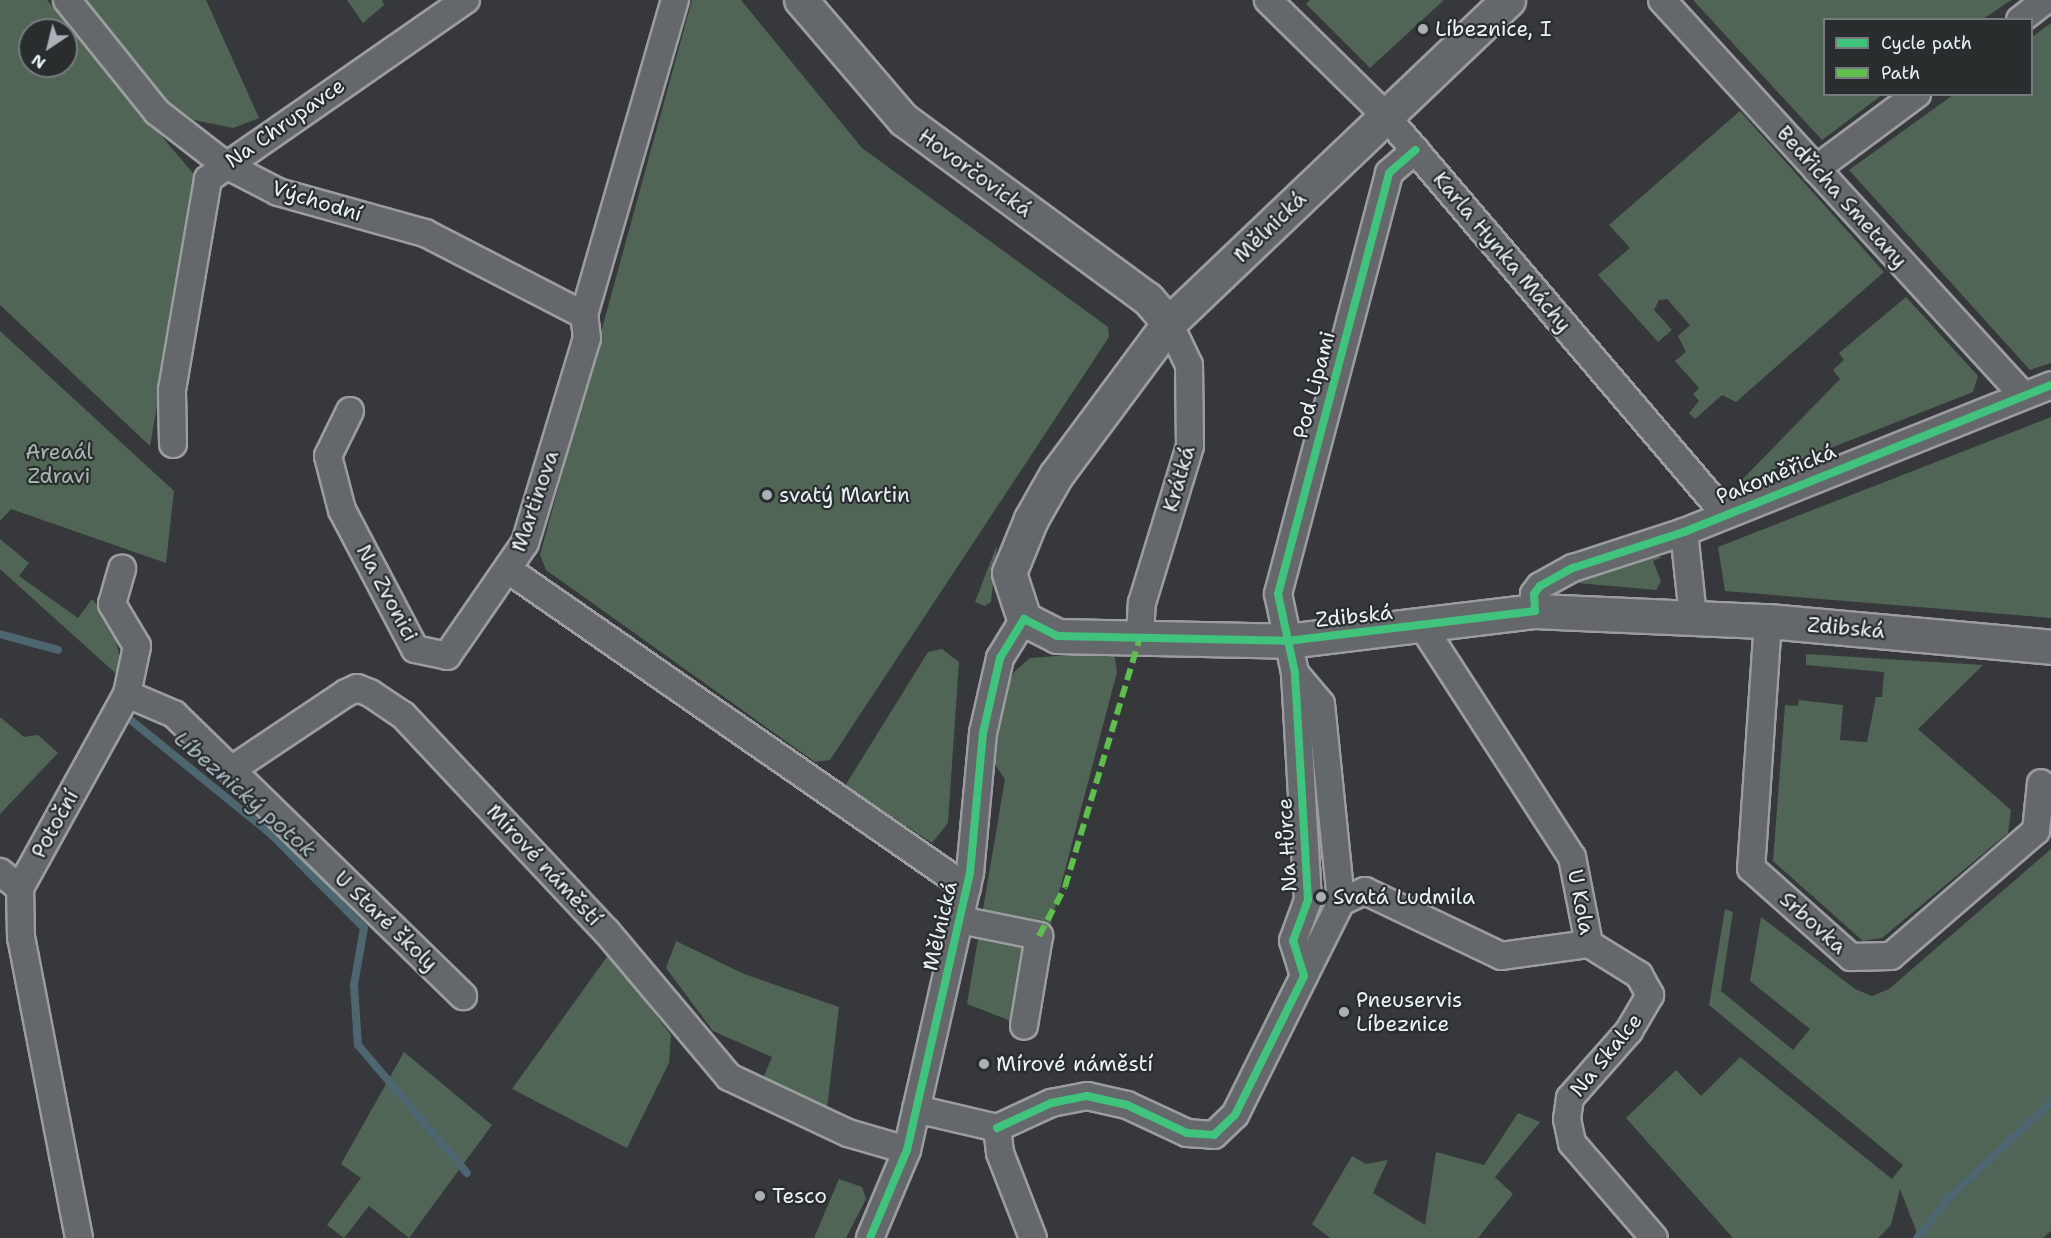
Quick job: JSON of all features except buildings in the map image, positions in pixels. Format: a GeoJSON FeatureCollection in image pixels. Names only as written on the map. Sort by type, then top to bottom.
{"type":"FeatureCollection","features":[{"type":"Feature","properties":{"kind":"main road","name":"Mělnická"},"geometry":{"type":"LineString","coordinates":[[1024,619],[1009,573],[1056,475],[1169,323],[1508,0]]}},
{"type":"Feature","properties":{"kind":"main road","name":"Zdibská"},"geometry":{"type":"LineString","coordinates":[[1140,637],[1287,641],[1423,627],[1535,611],[1768,621],[2051,647]]}},
{"type":"Feature","properties":{"kind":"main road"},"geometry":{"type":"LineString","coordinates":[[1024,619],[1057,636],[1140,637]]}},
{"type":"Feature","properties":{"kind":"street","name":"Východní"},"geometry":{"type":"LineString","coordinates":[[68,0],[157,112],[224,164],[278,192],[424,233],[584,315]]}},
{"type":"Feature","properties":{"kind":"street","name":"Na Chrupavce"},"geometry":{"type":"LineString","coordinates":[[173,444],[172,390],[208,178],[224,164],[466,0]]}},
{"type":"Feature","properties":{"kind":"street","name":"Martinova"},"geometry":{"type":"LineString","coordinates":[[675,0],[584,315],[587,338],[525,543],[510,570],[968,888]]}},
{"type":"Feature","properties":{"kind":"street","name":"Hovorčovická"},"geometry":{"type":"LineString","coordinates":[[801,0],[904,120],[1148,299],[1169,323]]}},
{"type":"Feature","properties":{"kind":"street","name":"Karla Hynka Máchy"},"geometry":{"type":"LineString","coordinates":[[1268,0],[1385,116],[1725,514]]}},
{"type":"Feature","properties":{"kind":"street","name":"Bedřicha Smetany"},"geometry":{"type":"LineString","coordinates":[[1662,0],[2022,394]]}},
{"type":"Feature","properties":{"kind":"street"},"geometry":{"type":"LineString","coordinates":[[2023,18],[2046,0]]}},
{"type":"Feature","properties":{"kind":"street"},"geometry":{"type":"LineString","coordinates":[[1816,169],[1914,96]]}},
{"type":"Feature","properties":{"kind":"street","name":"Pod Lipami"},"geometry":{"type":"LineString","coordinates":[[1287,641],[1278,594],[1389,173],[1415,150]]}},
{"type":"Feature","properties":{"kind":"street","name":"Krátká"},"geometry":{"type":"LineString","coordinates":[[1140,637],[1142,603],[1190,446],[1189,365],[1169,323]]}},
{"type":"Feature","properties":{"kind":"street","name":"Pakoměřická"},"geometry":{"type":"LineString","coordinates":[[1535,611],[1534,594],[1540,586],[1573,568],[1684,532],[2022,394],[2051,386]]}},
{"type":"Feature","properties":{"kind":"street","name":"Na Zvonici"},"geometry":{"type":"LineString","coordinates":[[350,411],[328,456],[342,510],[415,649],[447,656],[510,570]]}},
{"type":"Feature","properties":{"kind":"street"},"geometry":{"type":"LineString","coordinates":[[1684,532],[1693,616]]}},
{"type":"Feature","properties":{"kind":"street","name":"Potoční"},"geometry":{"type":"LineString","coordinates":[[20,888],[128,694],[137,646],[112,604],[122,568]]}},
{"type":"Feature","properties":{"kind":"street","name":"Mělnická"},"geometry":{"type":"LineString","coordinates":[[870,1238],[907,1150],[968,888],[983,732],[1000,658],[1024,619]]}},
{"type":"Feature","properties":{"kind":"street","name":"Srbovka"},"geometry":{"type":"LineString","coordinates":[[1768,621],[1751,868],[1851,957],[1891,956],[2036,831],[2041,783]]}},
{"type":"Feature","properties":{"kind":"street","name":"U Kola"},"geometry":{"type":"LineString","coordinates":[[1341,902],[1365,891],[1501,956],[1589,944],[1572,857],[1423,627]]}},
{"type":"Feature","properties":{"kind":"street","name":"Na Hůrce"},"geometry":{"type":"LineString","coordinates":[[1287,641],[1295,673],[1308,900],[1293,941],[1304,976]]}},
{"type":"Feature","properties":{"kind":"street","name":"Na Hůrce"},"geometry":{"type":"LineString","coordinates":[[1295,673],[1321,704],[1341,902]]}},
{"type":"Feature","properties":{"kind":"street","name":"Mírové náměstí"},"geometry":{"type":"LineString","coordinates":[[231,770],[357,688],[403,715],[607,932],[729,1077],[848,1133],[907,1150]]}},
{"type":"Feature","properties":{"kind":"street"},"geometry":{"type":"LineString","coordinates":[[128,694],[174,714],[231,770]]}},
{"type":"Feature","properties":{"kind":"street","name":"U Staré školy"},"geometry":{"type":"LineString","coordinates":[[231,770],[464,996]]}},
{"type":"Feature","properties":{"kind":"street"},"geometry":{"type":"LineString","coordinates":[[0,872],[20,888],[21,938],[79,1238]]}},
{"type":"Feature","properties":{"kind":"street"},"geometry":{"type":"LineString","coordinates":[[916,1109],[997,1128],[1051,1103],[1087,1096],[1127,1105],[1187,1133],[1202,1136],[1221,1131],[1274,1044],[1304,976],[1341,902]]}},
{"type":"Feature","properties":{"kind":"street"},"geometry":{"type":"LineString","coordinates":[[960,920],[1039,936],[1024,1026]]}},
{"type":"Feature","properties":{"kind":"street","name":"Na Skalce"},"geometry":{"type":"LineString","coordinates":[[1589,944],[1639,975],[1650,995],[1629,1031],[1569,1098],[1567,1119],[1572,1143],[1654,1238]]}},
{"type":"Feature","properties":{"kind":"street"},"geometry":{"type":"LineString","coordinates":[[997,1128],[1000,1153],[1033,1238]]}},
{"type":"Feature","properties":{"kind":"green space"},"geometry":{"type":"Polygon","coordinates":[[[0,0],[47,0],[62,18],[18,18],[18,78],[78,78],[78,37],[197,178],[150,446],[0,305],[0,0]]]}},
{"type":"Feature","properties":{"kind":"green space"},"geometry":{"type":"Polygon","coordinates":[[[82,0],[206,0],[259,118],[233,128],[194,120],[161,96],[82,0]]]}},
{"type":"Feature","properties":{"kind":"green space"},"geometry":{"type":"Polygon","coordinates":[[[347,0],[382,0],[384,5],[363,23],[347,0]]]}},
{"type":"Feature","properties":{"kind":"green space"},"geometry":{"type":"Polygon","coordinates":[[[692,0],[741,0],[862,148],[1108,327],[1109,337],[830,760],[815,762],[546,570],[540,555],[692,0]]]}},
{"type":"Feature","properties":{"kind":"green space"},"geometry":{"type":"Polygon","coordinates":[[[1310,0],[1444,0],[1370,68],[1306,4],[1310,0]]]}},
{"type":"Feature","properties":{"kind":"green space"},"geometry":{"type":"Polygon","coordinates":[[[1693,0],[2011,0],[1984,18],[1823,18],[1823,96],[1881,96],[1822,140],[1693,0]]]}},
{"type":"Feature","properties":{"kind":"green space"},"geometry":{"type":"Polygon","coordinates":[[[2051,23],[2051,363],[2030,370],[1849,170],[1952,96],[2033,96],[2033,36],[2051,23]]]}},
{"type":"Feature","properties":{"kind":"green space"},"geometry":{"type":"Polygon","coordinates":[[[1740,111],[1884,272],[1736,402],[1722,395],[1695,419],[1689,413],[1699,401],[1693,394],[1699,388],[1675,361],[1686,352],[1678,336],[1690,325],[1667,299],[1659,300],[1654,310],[1672,330],[1658,342],[1598,275],[1630,248],[1609,225],[1740,111]]]}},
{"type":"Feature","properties":{"kind":"green space"},"geometry":{"type":"Polygon","coordinates":[[[1906,297],[1978,376],[1973,392],[1737,485],[1840,379],[1833,370],[1844,360],[1839,353],[1906,297]]]}},
{"type":"Feature","properties":{"kind":"green space","name":"Areaál Zdravi"},"geometry":{"type":"Polygon","coordinates":[[[0,331],[174,491],[166,563],[11,509],[0,521],[0,331]]]}},
{"type":"Feature","properties":{"kind":"green space"},"geometry":{"type":"Polygon","coordinates":[[[2051,417],[2051,618],[1725,591],[1718,547],[2051,417]]]}},
{"type":"Feature","properties":{"kind":"green space"},"geometry":{"type":"Polygon","coordinates":[[[0,539],[29,563],[19,576],[78,618],[92,599],[114,625],[123,680],[0,569],[0,539]]]}},
{"type":"Feature","properties":{"kind":"green space"},"geometry":{"type":"Polygon","coordinates":[[[997,545],[991,602],[985,606],[975,602],[997,545]]]}},
{"type":"Feature","properties":{"kind":"green space"},"geometry":{"type":"Polygon","coordinates":[[[1642,556],[1663,557],[1653,561],[1661,581],[1656,590],[1577,583],[1642,556]]]}},
{"type":"Feature","properties":{"kind":"green space"},"geometry":{"type":"Polygon","coordinates":[[[942,649],[959,662],[948,823],[932,843],[845,786],[928,652],[942,649]]]}},
{"type":"Feature","properties":{"kind":"green space"},"geometry":{"type":"Polygon","coordinates":[[[1114,652],[1117,672],[1024,1026],[967,1004],[1005,779],[991,759],[998,709],[1014,672],[1030,658],[1114,652]]]}},
{"type":"Feature","properties":{"kind":"green space"},"geometry":{"type":"Polygon","coordinates":[[[1806,654],[1983,665],[1918,729],[2011,810],[2008,833],[1882,938],[1863,941],[1773,861],[1785,705],[1798,706],[1799,700],[1843,705],[1840,740],[1867,742],[1876,697],[1882,697],[1884,672],[1806,665],[1806,654]]]}},
{"type":"Feature","properties":{"kind":"green space"},"geometry":{"type":"Polygon","coordinates":[[[0,717],[24,737],[38,735],[58,753],[0,814],[0,717]]]}},
{"type":"Feature","properties":{"kind":"green space"},"geometry":{"type":"Polygon","coordinates":[[[2051,849],[2051,1231],[2043,1238],[1919,1238],[1900,1189],[1891,1225],[1878,1238],[1733,1238],[1626,1118],[1676,1070],[1701,1096],[1740,1057],[1892,1179],[1903,1165],[1709,1005],[1725,909],[1733,912],[1721,991],[1793,1050],[1810,1029],[1750,981],[1761,917],[1855,989],[1872,996],[1889,989],[2051,849]]]}},
{"type":"Feature","properties":{"kind":"green space"},"geometry":{"type":"Polygon","coordinates":[[[676,941],[744,974],[839,1007],[827,1108],[763,1078],[772,1057],[713,1031],[666,968],[676,941]]]}},
{"type":"Feature","properties":{"kind":"green space"},"geometry":{"type":"Polygon","coordinates":[[[609,954],[671,1035],[669,1063],[627,1148],[512,1089],[609,954]]]}},
{"type":"Feature","properties":{"kind":"green space"},"geometry":{"type":"Polygon","coordinates":[[[404,1052],[492,1125],[409,1238],[369,1206],[344,1238],[327,1225],[361,1178],[341,1164],[404,1052]]]}},
{"type":"Feature","properties":{"kind":"green space"},"geometry":{"type":"Polygon","coordinates":[[[1518,1113],[1540,1122],[1495,1177],[1513,1194],[1478,1238],[1330,1238],[1312,1224],[1352,1156],[1366,1164],[1388,1160],[1373,1193],[1425,1225],[1436,1152],[1484,1165],[1518,1113]]]}},
{"type":"Feature","properties":{"kind":"green space"},"geometry":{"type":"Polygon","coordinates":[[[839,1179],[862,1187],[866,1199],[846,1238],[814,1238],[839,1179]]]}},
{"type":"Feature","properties":{"kind":"waterway","name":"Líbeznický potok"},"geometry":{"type":"LineString","coordinates":[[0,634],[58,650]]}},
{"type":"Feature","properties":{"kind":"waterway","name":"Líbeznický potok"},"geometry":{"type":"LineString","coordinates":[[127,717],[271,834],[364,928],[354,985],[358,1045],[467,1173]]}},
{"type":"Feature","properties":{"kind":"waterway","name":"Líbeznický potok"},"geometry":{"type":"LineString","coordinates":[[1917,1238],[1947,1200],[2051,1102]]}},
{"type":"Feature","properties":{"kind":"marked path"},"geometry":{"type":"LineString","coordinates":[[1039,936],[1065,887],[1140,637]]}},
{"type":"Feature","properties":{"kind":"cycle path"},"geometry":{"type":"LineString","coordinates":[[997,1128],[1051,1103],[1087,1096],[1127,1105],[1187,1133],[1214,1135],[1235,1115],[1304,976],[1293,941],[1308,900],[1295,673],[1278,594],[1389,173],[1415,150]]}},
{"type":"Feature","properties":{"kind":"cycle path"},"geometry":{"type":"LineString","coordinates":[[870,1238],[907,1150],[970,873],[983,733],[1000,658],[1024,619],[1057,636],[1287,641],[1535,611],[1534,594],[1540,586],[1573,568],[1684,532],[2051,385]]}},
{"type":"Feature","properties":{"kind":"place","name":"Líbeznice, I"},"geometry":{"type":"Point","coordinates":[1423,29]}},
{"type":"Feature","properties":{"kind":"place","name":"svatý Martin"},"geometry":{"type":"Point","coordinates":[767,495]}},
{"type":"Feature","properties":{"kind":"place","name":"Svatá Ludmila"},"geometry":{"type":"Point","coordinates":[1321,897]}},
{"type":"Feature","properties":{"kind":"place","name":"Pneuservis Líbeznice"},"geometry":{"type":"Point","coordinates":[1344,1012]}},
{"type":"Feature","properties":{"kind":"place","name":"Mírové náměstí"},"geometry":{"type":"Point","coordinates":[984,1064]}},
{"type":"Feature","properties":{"kind":"place","name":"Tesco"},"geometry":{"type":"Point","coordinates":[760,1196]}}]}
